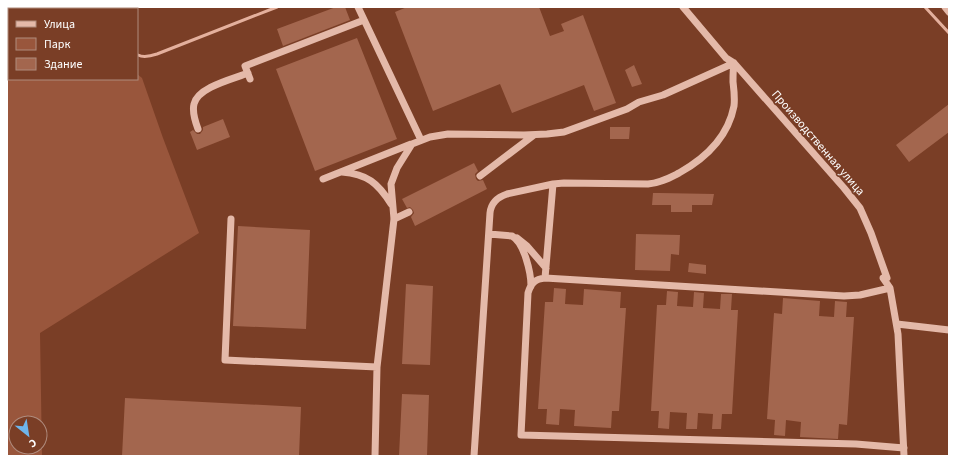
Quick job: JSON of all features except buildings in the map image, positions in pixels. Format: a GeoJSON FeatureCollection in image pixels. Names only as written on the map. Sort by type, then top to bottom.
{"type":"FeatureCollection","features":[{"type":"Feature","properties":{"kind":"street"},"geometry":{"type":"LineString","coordinates":[[358,7],[420,140]]}},
{"type":"Feature","properties":{"kind":"street","name":"Производственная улица"},"geometry":{"type":"LineString","coordinates":[[683,7],[726,58],[734,63],[860,208],[872,233],[880,256],[887,278],[883,278],[890,288],[898,334],[904,456]]}},
{"type":"Feature","properties":{"kind":"street"},"geometry":{"type":"LineString","coordinates":[[944,7],[949,12]]}},
{"type":"Feature","properties":{"kind":"street"},"geometry":{"type":"LineString","coordinates":[[198,129],[193,112],[194,104],[197,98],[208,89],[249,76],[245,66],[364,20]]}},
{"type":"Feature","properties":{"kind":"street"},"geometry":{"type":"LineString","coordinates":[[324,179],[338,172],[430,137],[448,134],[555,134],[576,128],[627,109],[639,102],[662,95],[734,63],[733,83],[735,93],[731,116],[726,129],[717,143],[707,154],[675,175],[653,184],[553,184],[511,192],[501,197],[493,204],[491,208],[489,234],[474,456]]}},
{"type":"Feature","properties":{"kind":"street"},"geometry":{"type":"LineString","coordinates":[[480,176],[534,135]]}},
{"type":"Feature","properties":{"kind":"street"},"geometry":{"type":"LineString","coordinates":[[375,456],[377,367],[394,219],[392,206],[392,184],[394,176],[407,150],[412,144]]}},
{"type":"Feature","properties":{"kind":"street"},"geometry":{"type":"LineString","coordinates":[[338,172],[354,173],[367,177],[382,191],[392,206]]}},
{"type":"Feature","properties":{"kind":"street"},"geometry":{"type":"LineString","coordinates":[[545,278],[553,184]]}},
{"type":"Feature","properties":{"kind":"street"},"geometry":{"type":"LineString","coordinates":[[394,219],[408,212]]}},
{"type":"Feature","properties":{"kind":"street"},"geometry":{"type":"LineString","coordinates":[[231,219],[225,360],[377,367]]}},
{"type":"Feature","properties":{"kind":"street"},"geometry":{"type":"LineString","coordinates":[[489,234],[514,236],[525,243],[546,268]]}},
{"type":"Feature","properties":{"kind":"street"},"geometry":{"type":"LineString","coordinates":[[514,236],[520,246],[530,275],[521,434],[848,444],[904,448]]}},
{"type":"Feature","properties":{"kind":"street"},"geometry":{"type":"LineString","coordinates":[[530,286],[536,280],[545,278],[844,296],[860,295],[890,288]]}},
{"type":"Feature","properties":{"kind":"street"},"geometry":{"type":"LineString","coordinates":[[896,324],[949,330]]}},
{"type":"Feature","properties":{"kind":"green space"},"geometry":{"type":"Polygon","coordinates":[[[7,7],[60,8],[8,8],[8,80],[138,80],[138,75],[142,78],[199,233],[40,333],[41,415],[8,415],[8,455],[42,455],[7,456],[7,7]]]}},
{"type":"Feature","properties":{"kind":"waterway"},"geometry":{"type":"LineString","coordinates":[[138,55],[145,57],[157,54],[277,7]]}},
{"type":"Feature","properties":{"kind":"waterway"},"geometry":{"type":"LineString","coordinates":[[925,7],[949,33]]}}]}
